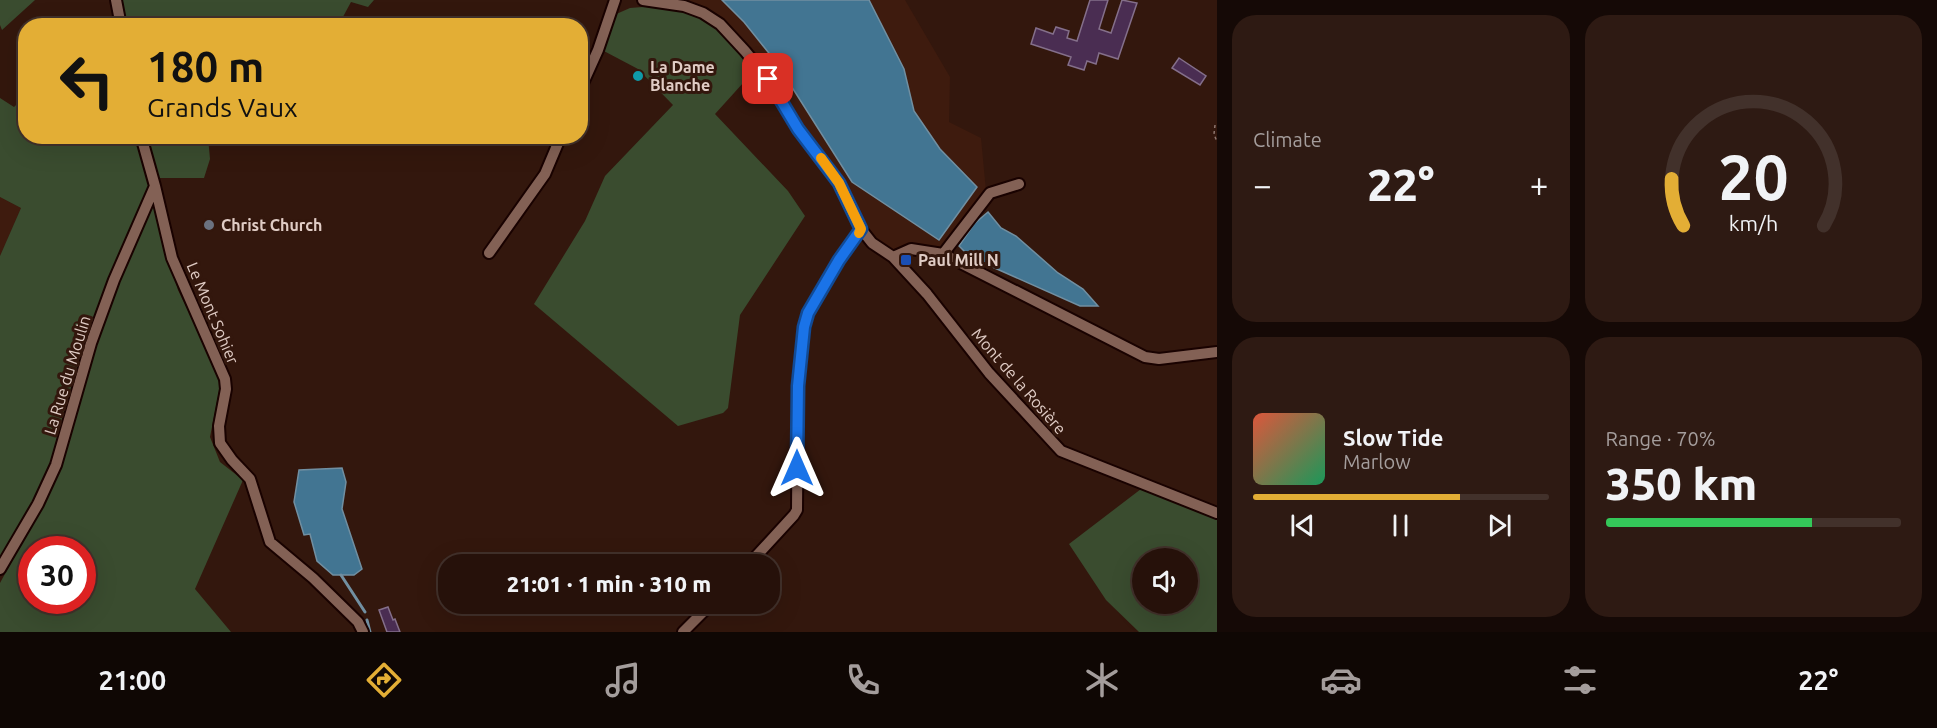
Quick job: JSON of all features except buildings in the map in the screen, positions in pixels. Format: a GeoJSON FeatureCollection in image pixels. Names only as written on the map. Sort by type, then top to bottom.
{"type":"FeatureCollection","features":[{"type":"Feature","properties":{"kind":"street"},"geometry":{"type":"LineString","coordinates":[[116,0],[119,18]]}},
{"type":"Feature","properties":{"kind":"street"},"geometry":{"type":"LineString","coordinates":[[588,72],[615,0]]}},
{"type":"Feature","properties":{"kind":"street","name":"Mont de la Rosière"},"geometry":{"type":"LineString","coordinates":[[643,0],[684,6],[703,13],[720,24],[768,79],[798,129],[839,183],[861,229],[872,243],[893,257],[927,294],[989,373],[1061,451],[1217,513]]}},
{"type":"Feature","properties":{"kind":"street","name":"Le Mont Sohier"},"geometry":{"type":"LineString","coordinates":[[143,144],[172,258],[225,379],[226,389],[219,426],[220,442],[250,480],[270,542],[314,579],[358,622],[363,632]]}},
{"type":"Feature","properties":{"kind":"street"},"geometry":{"type":"LineString","coordinates":[[489,253],[545,174],[558,144]]}},
{"type":"Feature","properties":{"kind":"street"},"geometry":{"type":"LineString","coordinates":[[943,254],[990,193],[1019,184]]}},
{"type":"Feature","properties":{"kind":"street","name":"La Rue du Moulin"},"geometry":{"type":"LineString","coordinates":[[0,569],[38,504],[56,465],[110,291],[155,186]]}},
{"type":"Feature","properties":{"kind":"street"},"geometry":{"type":"LineString","coordinates":[[758,554],[797,510],[798,386],[804,327],[813,304],[839,260],[861,229]]}},
{"type":"Feature","properties":{"kind":"street"},"geometry":{"type":"LineString","coordinates":[[893,257],[911,249],[943,254],[1145,357],[1159,358],[1217,352]]}},
{"type":"Feature","properties":{"kind":"street"},"geometry":{"type":"LineString","coordinates":[[683,632],[701,614]]}},
{"type":"Feature","properties":{"kind":"path"},"geometry":{"type":"LineString","coordinates":[[1215,125],[1214,134],[1217,142]]}},
{"type":"Feature","properties":{"kind":"shaded area"},"geometry":{"type":"Polygon","coordinates":[[[673,0],[905,0],[950,77],[949,122],[981,138],[986,191],[941,251],[888,250],[872,238],[730,28],[673,0]]]}},
{"type":"Feature","properties":{"kind":"shaded area"},"geometry":{"type":"Polygon","coordinates":[[[0,197],[21,208],[0,256],[0,197]]]}},
{"type":"Feature","properties":{"kind":"green space"},"geometry":{"type":"Polygon","coordinates":[[[0,0],[35,0],[2,30],[0,0]]]}},
{"type":"Feature","properties":{"kind":"green space"},"geometry":{"type":"Polygon","coordinates":[[[120,0],[374,0],[368,7],[351,2],[342,18],[124,18],[120,0]]]}},
{"type":"Feature","properties":{"kind":"green space"},"geometry":{"type":"Polygon","coordinates":[[[655,6],[692,14],[711,24],[727,38],[753,72],[715,114],[788,191],[805,216],[740,315],[728,408],[723,413],[678,426],[534,304],[585,221],[605,176],[673,105],[638,69],[602,50],[614,15],[630,8],[655,6]]]}},
{"type":"Feature","properties":{"kind":"green space"},"geometry":{"type":"Polygon","coordinates":[[[0,98],[14,107],[18,103],[18,144],[139,144],[150,184],[96,310],[51,464],[35,500],[0,560],[0,256],[21,208],[0,197],[0,98]]]}},
{"type":"Feature","properties":{"kind":"green space"},"geometry":{"type":"Polygon","coordinates":[[[149,144],[209,144],[210,159],[204,178],[159,178],[149,144]]]}},
{"type":"Feature","properties":{"kind":"green space"},"geometry":{"type":"Polygon","coordinates":[[[153,202],[178,290],[215,366],[220,386],[210,437],[220,462],[243,480],[195,589],[231,632],[0,632],[0,583],[18,550],[18,614],[96,614],[96,536],[26,536],[63,461],[103,323],[125,263],[153,202]]]}},
{"type":"Feature","properties":{"kind":"green space"},"geometry":{"type":"Polygon","coordinates":[[[1141,489],[1217,518],[1217,632],[1139,632],[1106,600],[1069,544],[1141,489]]]}},
{"type":"Feature","properties":{"kind":"water"},"geometry":{"type":"Polygon","coordinates":[[[722,0],[869,0],[904,69],[914,111],[940,149],[977,187],[939,240],[852,182],[776,62],[744,22],[722,0]]]}},
{"type":"Feature","properties":{"kind":"water"},"geometry":{"type":"Polygon","coordinates":[[[988,212],[1001,228],[1016,236],[1058,273],[1083,289],[1098,306],[1080,306],[970,257],[959,246],[974,224],[988,212]]]}},
{"type":"Feature","properties":{"kind":"water"},"geometry":{"type":"Polygon","coordinates":[[[342,468],[346,482],[342,509],[362,569],[354,575],[333,575],[317,561],[310,534],[304,535],[294,502],[299,470],[342,468]]]}},
{"type":"Feature","properties":{"kind":"waterway"},"geometry":{"type":"LineString","coordinates":[[341,575],[365,612]]}},
{"type":"Feature","properties":{"kind":"waterway"},"geometry":{"type":"LineString","coordinates":[[367,620],[370,632]]}},
{"type":"Feature","properties":{"kind":"slow traffic"},"geometry":{"type":"LineString","coordinates":[[821,158],[839,183],[861,229],[859,233]]}},
{"type":"Feature","properties":{"kind":"place","name":"La Dame Blanche"},"geometry":{"type":"Point","coordinates":[638,76]}},
{"type":"Feature","properties":{"kind":"place","name":"Christ Church"},"geometry":{"type":"Point","coordinates":[209,225]}},
{"type":"Feature","properties":{"kind":"place","name":"Paul Mill N"},"geometry":{"type":"Point","coordinates":[906,260]}},
{"type":"Feature","properties":{"kind":"route"},"geometry":{"type":"LineString","coordinates":[[768,79],[798,129],[839,183],[861,229],[839,260],[808,313],[804,327],[798,386],[797,468]]}}]}
